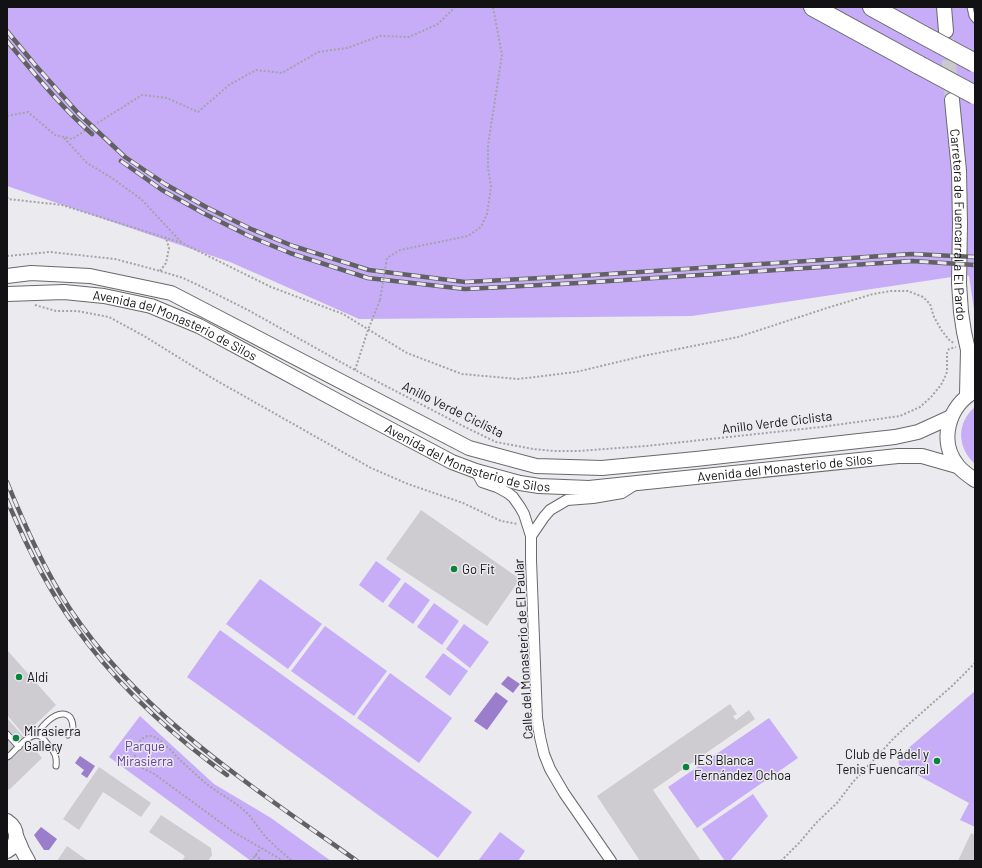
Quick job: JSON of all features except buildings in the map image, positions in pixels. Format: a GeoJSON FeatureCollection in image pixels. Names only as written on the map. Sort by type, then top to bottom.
{"type":"FeatureCollection","features":[{"type":"Feature","properties":{"kind":"highway"},"geometry":{"type":"LineString","coordinates":[[813,7],[975,96]]}},
{"type":"Feature","properties":{"kind":"highway"},"geometry":{"type":"LineString","coordinates":[[872,7],[975,64]]}},
{"type":"Feature","properties":{"kind":"street"},"geometry":{"type":"LineString","coordinates":[[944,7],[946,31]]}},
{"type":"Feature","properties":{"kind":"street","name":"Carretera de Fuencarral a El Pardo"},"geometry":{"type":"LineString","coordinates":[[952,100],[959,171],[959,283],[961,312],[968,351],[971,393]]}},
{"type":"Feature","properties":{"kind":"street","name":"Avenida del Monasterio de Silos"},"geometry":{"type":"LineString","coordinates":[[7,276],[31,274],[90,276],[171,293],[469,448],[536,466],[602,468],[895,437],[918,432],[951,417]]}},
{"type":"Feature","properties":{"kind":"street","name":"Avenida del Monasterio de Silos"},"geometry":{"type":"LineString","coordinates":[[7,294],[64,292],[104,296],[151,306],[199,326],[452,462],[476,471],[520,483],[539,486],[589,488],[898,456],[922,456],[957,466]]}},
{"type":"Feature","properties":{"kind":"street"},"geometry":{"type":"LineString","coordinates":[[971,393],[960,402],[955,409],[951,417],[947,434],[949,450],[957,466],[975,480]]}},
{"type":"Feature","properties":{"kind":"street","name":"Calle del Monasterio de El Paular"},"geometry":{"type":"LineString","coordinates":[[476,471],[482,482],[503,490],[513,497],[524,514],[532,536],[531,560],[538,718],[544,754],[559,785],[611,861]]}},
{"type":"Feature","properties":{"kind":"street","name":"Calle del Monasterio de El Paular"},"geometry":{"type":"LineString","coordinates":[[532,536],[550,510],[568,500],[593,498],[622,493],[638,483]]}},
{"type":"Feature","properties":{"kind":"street"},"geometry":{"type":"LineString","coordinates":[[7,821],[14,829],[28,861]]}},
{"type":"Feature","properties":{"kind":"street"},"geometry":{"type":"LineString","coordinates":[[16,836],[13,845],[7,852],[24,861]]}},
{"type":"Feature","properties":{"kind":"lane"},"geometry":{"type":"LineString","coordinates":[[970,7],[972,16],[975,20]]}},
{"type":"Feature","properties":{"kind":"lane"},"geometry":{"type":"LineString","coordinates":[[7,757],[56,715],[64,714],[70,717],[73,723],[73,729],[68,735]]}},
{"type":"Feature","properties":{"kind":"lane"},"geometry":{"type":"LineString","coordinates":[[42,727],[40,731],[42,737],[55,754],[56,766]]}},
{"type":"Feature","properties":{"kind":"lane"},"geometry":{"type":"LineString","coordinates":[[7,734],[19,747]]}},
{"type":"Feature","properties":{"kind":"lane"},"geometry":{"type":"LineString","coordinates":[[29,738],[35,735],[42,737]]}},
{"type":"Feature","properties":{"kind":"path"},"geometry":{"type":"LineString","coordinates":[[7,116],[28,112],[55,135],[72,139],[142,95],[167,98],[198,112],[229,85],[256,70],[282,72],[318,52],[347,48],[380,36],[409,37],[438,24],[455,7]]}},
{"type":"Feature","properties":{"kind":"path"},"geometry":{"type":"LineString","coordinates":[[355,370],[368,330],[380,300],[387,258],[400,250],[468,236],[481,227],[487,214],[492,187],[488,168],[488,145],[502,55],[493,7]]}},
{"type":"Feature","properties":{"kind":"path"},"geometry":{"type":"LineString","coordinates":[[63,137],[87,163],[112,178],[141,200],[182,243]]}},
{"type":"Feature","properties":{"kind":"path"},"geometry":{"type":"LineString","coordinates":[[7,198],[62,205],[182,243],[271,286],[343,314],[408,353],[462,374],[518,379],[576,372],[643,356],[738,337],[873,294],[891,291],[908,291],[923,296],[930,304],[934,317],[950,341],[968,351]]}},
{"type":"Feature","properties":{"kind":"path"},"geometry":{"type":"LineString","coordinates":[[160,271],[166,263],[168,248],[166,238]]}},
{"type":"Feature","properties":{"kind":"path","name":"Anillo Verde Ciclista"},"geometry":{"type":"LineString","coordinates":[[7,256],[50,252],[116,258],[183,278],[248,310],[355,370],[465,427],[496,442],[533,449],[578,451],[634,447],[775,433],[900,416],[920,407],[941,385],[947,372],[947,353],[949,349],[968,351]]}},
{"type":"Feature","properties":{"kind":"path"},"geometry":{"type":"LineString","coordinates":[[32,304],[56,311],[77,311],[109,317],[144,336],[212,378],[371,468],[408,484],[463,503],[501,521],[522,524]]}},
{"type":"Feature","properties":{"kind":"path"},"geometry":{"type":"LineString","coordinates":[[781,861],[836,803],[853,782],[894,738],[910,722],[952,686],[975,663]]}},
{"type":"Feature","properties":{"kind":"path"},"geometry":{"type":"LineString","coordinates":[[284,861],[235,833],[153,773],[140,766],[136,760],[137,745],[140,740],[149,735],[159,740],[208,785],[248,814],[266,837],[292,861]]}},
{"type":"Feature","properties":{"kind":"path"},"geometry":{"type":"LineString","coordinates":[[251,861],[260,848]]}},
{"type":"Feature","properties":{"kind":"path"},"geometry":{"type":"LineString","coordinates":[[255,855],[263,861]]}},
{"type":"Feature","properties":{"kind":"green space"},"geometry":{"type":"Polygon","coordinates":[[[7,7],[975,7],[975,316],[969,276],[965,275],[692,316],[359,319],[230,262],[7,186],[7,7]]]}},
{"type":"Feature","properties":{"kind":"green space"},"geometry":{"type":"Polygon","coordinates":[[[975,407],[975,464],[965,451],[961,436],[964,420],[975,407]]]}},
{"type":"Feature","properties":{"kind":"green space"},"geometry":{"type":"Polygon","coordinates":[[[376,561],[401,579],[383,603],[359,585],[376,561]]]}},
{"type":"Feature","properties":{"kind":"green space"},"geometry":{"type":"Polygon","coordinates":[[[260,579],[322,624],[288,669],[226,624],[260,579]]]}},
{"type":"Feature","properties":{"kind":"green space"},"geometry":{"type":"Polygon","coordinates":[[[405,582],[430,600],[413,624],[388,606],[405,582]]]}},
{"type":"Feature","properties":{"kind":"green space"},"geometry":{"type":"Polygon","coordinates":[[[434,603],[459,621],[442,645],[417,627],[434,603]]]}},
{"type":"Feature","properties":{"kind":"green space"},"geometry":{"type":"Polygon","coordinates":[[[464,624],[489,642],[470,668],[446,649],[464,624]]]}},
{"type":"Feature","properties":{"kind":"green space"},"geometry":{"type":"Polygon","coordinates":[[[325,626],[387,671],[354,716],[291,671],[325,626]]]}},
{"type":"Feature","properties":{"kind":"green space"},"geometry":{"type":"Polygon","coordinates":[[[220,630],[472,812],[438,858],[187,677],[220,630]]]}},
{"type":"Feature","properties":{"kind":"green space"},"geometry":{"type":"Polygon","coordinates":[[[443,653],[468,671],[450,696],[425,677],[443,653]]]}},
{"type":"Feature","properties":{"kind":"green space"},"geometry":{"type":"Polygon","coordinates":[[[390,673],[452,718],[419,763],[357,718],[390,673]]]}},
{"type":"Feature","properties":{"kind":"green space","name":"Club de Pádel y Tenis Fuencarral"},"geometry":{"type":"Polygon","coordinates":[[[975,691],[975,827],[960,820],[969,803],[899,765],[898,757],[975,691]]]}},
{"type":"Feature","properties":{"kind":"green space","name":"Parque Mirasierra"},"geometry":{"type":"Polygon","coordinates":[[[140,716],[214,784],[271,818],[331,861],[251,861],[109,757],[140,716]]]}},
{"type":"Feature","properties":{"kind":"green space"},"geometry":{"type":"Polygon","coordinates":[[[769,718],[798,758],[697,828],[668,787],[769,718]]]}},
{"type":"Feature","properties":{"kind":"green space"},"geometry":{"type":"Polygon","coordinates":[[[753,794],[768,816],[730,861],[725,861],[702,829],[753,794]]]}},
{"type":"Feature","properties":{"kind":"green space"},"geometry":{"type":"Polygon","coordinates":[[[500,832],[525,851],[518,861],[478,861],[500,832]]]}},
{"type":"Feature","properties":{"kind":"shaded area"},"geometry":{"type":"Polygon","coordinates":[[[508,676],[520,684],[513,693],[501,684],[508,676]]]}},
{"type":"Feature","properties":{"kind":"shaded area"},"geometry":{"type":"Polygon","coordinates":[[[496,692],[508,701],[487,730],[474,721],[496,692]]]}},
{"type":"Feature","properties":{"kind":"shaded area"},"geometry":{"type":"Polygon","coordinates":[[[80,756],[95,766],[87,778],[81,774],[84,770],[75,763],[80,756]]]}},
{"type":"Feature","properties":{"kind":"shaded area"},"geometry":{"type":"Polygon","coordinates":[[[41,827],[57,839],[49,850],[44,850],[34,835],[41,827]]]}},
{"type":"Feature","properties":{"kind":"tunnel"},"geometry":{"type":"LineString","coordinates":[[947,39],[952,100]]}},
{"type":"Feature","properties":{"kind":"railway"},"geometry":{"type":"LineString","coordinates":[[7,31],[78,113],[125,157],[165,184],[206,207],[251,229],[293,246],[369,270],[465,282],[912,254],[975,257]]}},
{"type":"Feature","properties":{"kind":"railway"},"geometry":{"type":"LineString","coordinates":[[7,41],[58,101],[92,134]]}},
{"type":"Feature","properties":{"kind":"railway"},"geometry":{"type":"LineString","coordinates":[[121,161],[162,190],[249,236],[290,253],[368,278],[465,289],[912,261],[975,265]]}},
{"type":"Feature","properties":{"kind":"railway"},"geometry":{"type":"LineString","coordinates":[[7,482],[36,547],[70,609],[99,648],[131,684],[165,717],[239,777],[357,861]]}},
{"type":"Feature","properties":{"kind":"railway"},"geometry":{"type":"LineString","coordinates":[[7,500],[45,580],[74,625],[90,646],[107,667],[144,706],[184,742],[227,775]]}},
{"type":"Feature","properties":{"kind":"place","name":"Go Fit"},"geometry":{"type":"Point","coordinates":[454,569]}},
{"type":"Feature","properties":{"kind":"place","name":"Aldi"},"geometry":{"type":"Point","coordinates":[19,677]}},
{"type":"Feature","properties":{"kind":"place","name":"Mirasierra Gallery"},"geometry":{"type":"Point","coordinates":[16,738]}},
{"type":"Feature","properties":{"kind":"place","name":"Club de Pádel y Tenis Fuencarral"},"geometry":{"type":"Point","coordinates":[937,761]}},
{"type":"Feature","properties":{"kind":"place","name":"IES Blanca Fernández Ochoa"},"geometry":{"type":"Point","coordinates":[686,767]}}]}
